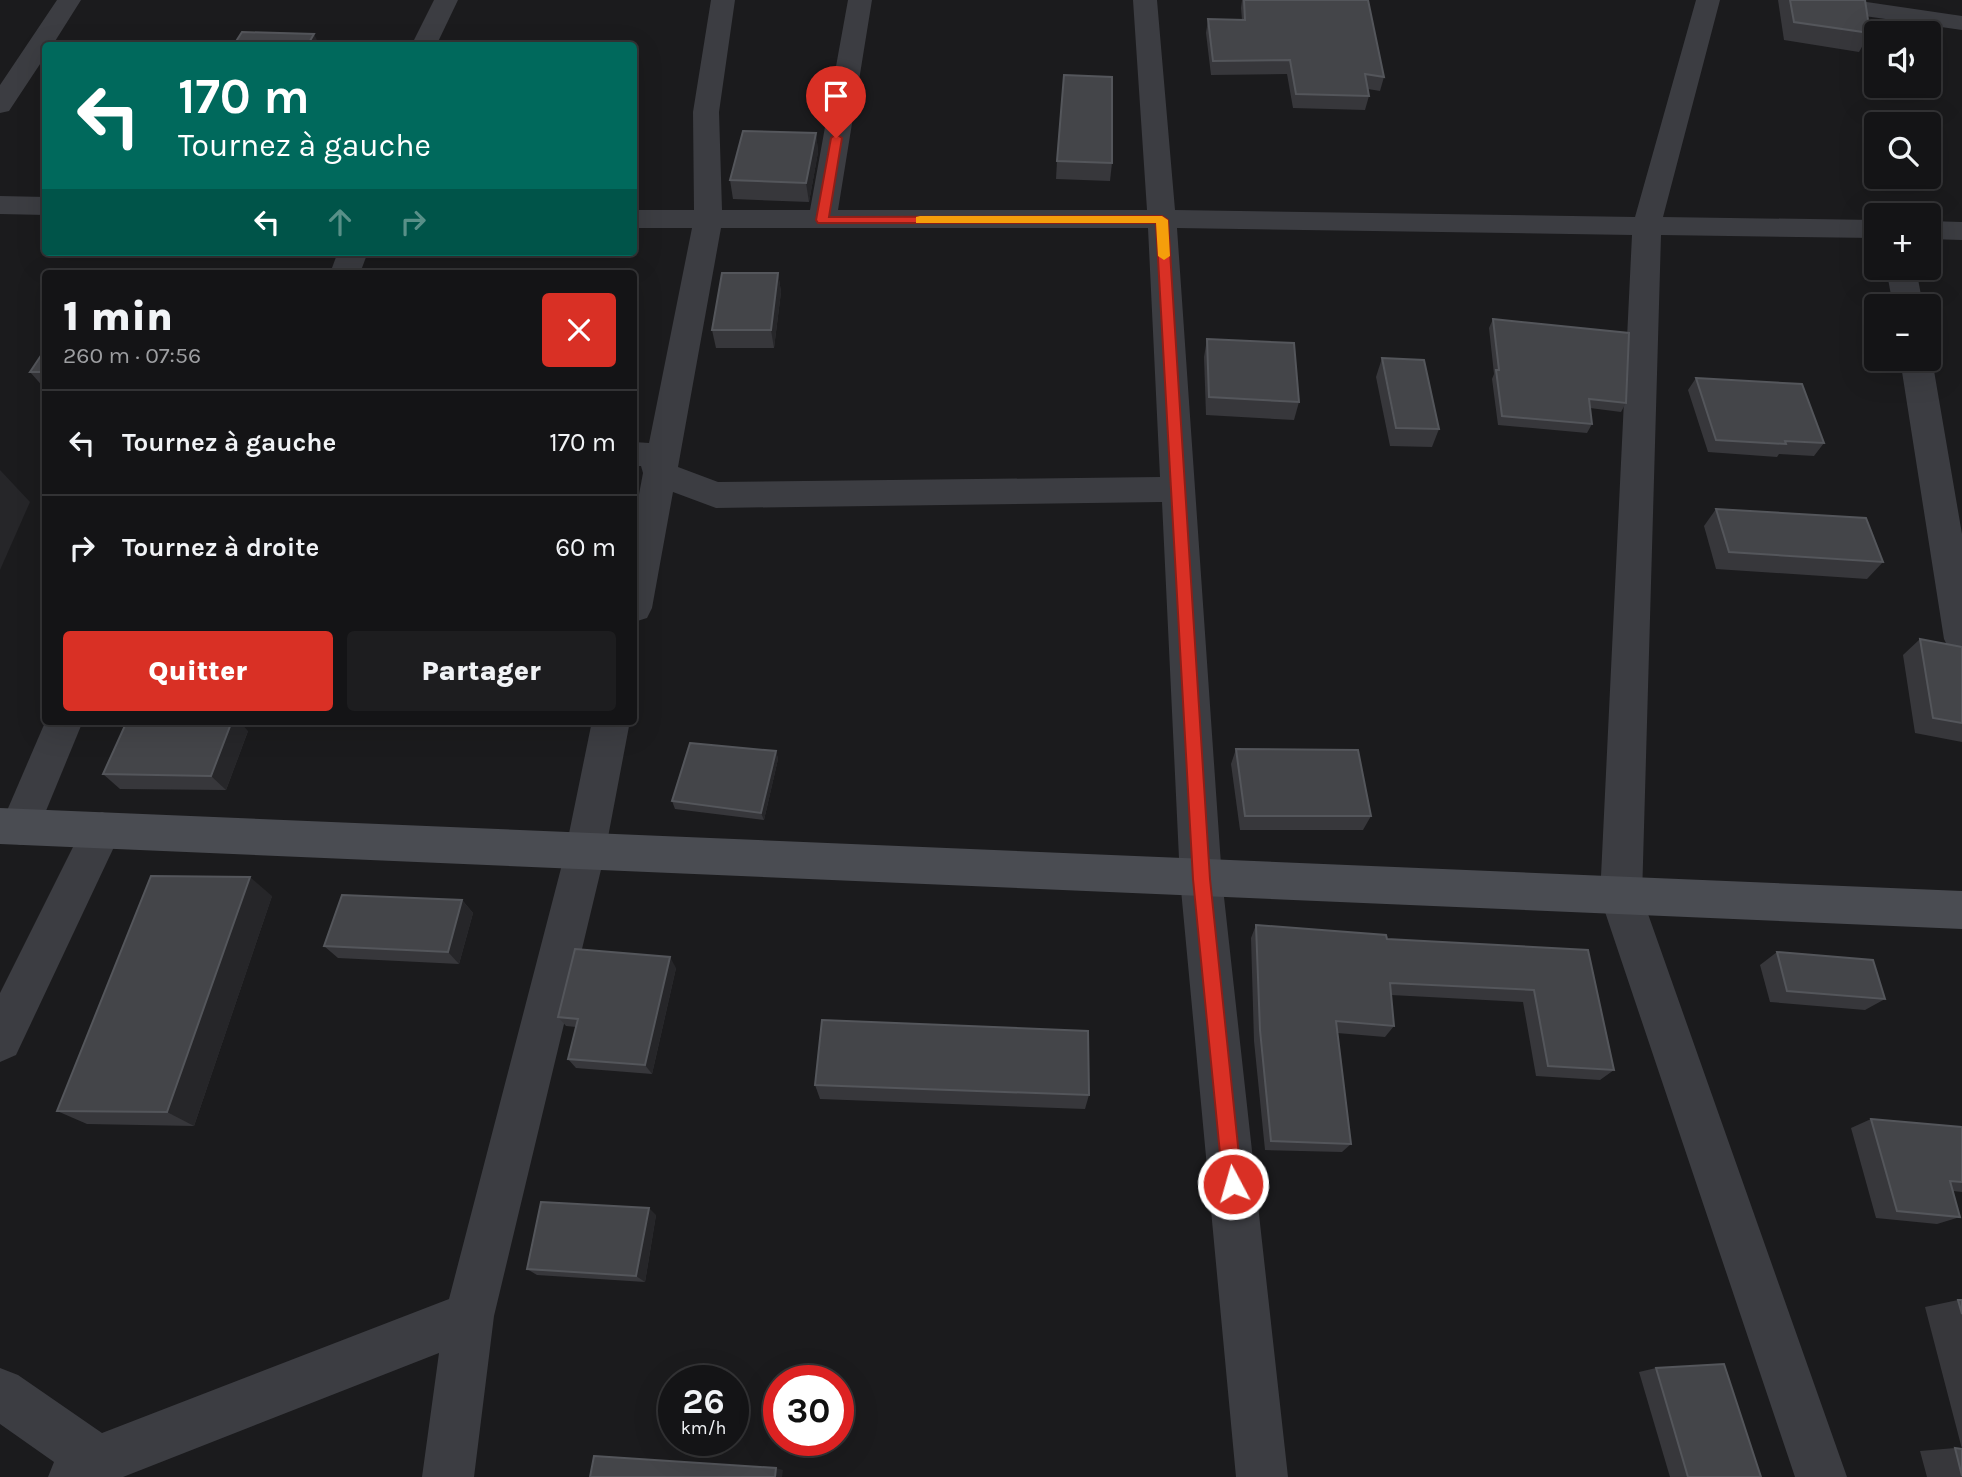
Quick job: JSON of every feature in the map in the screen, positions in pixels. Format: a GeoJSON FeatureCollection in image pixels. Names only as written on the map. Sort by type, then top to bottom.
{"type":"FeatureCollection","features":[{"type":"Feature","properties":{"kind":"street"},"geometry":{"type":"LineString","coordinates":[[0,105],[69,0]]}},
{"type":"Feature","properties":{"kind":"street"},"geometry":{"type":"LineString","coordinates":[[425,42],[446,0]]}},
{"type":"Feature","properties":{"kind":"street"},"geometry":{"type":"LineString","coordinates":[[637,593],[708,220],[705,112],[723,0]]}},
{"type":"Feature","properties":{"kind":"street"},"geometry":{"type":"LineString","coordinates":[[822,220],[860,0]]}},
{"type":"Feature","properties":{"kind":"street"},"geometry":{"type":"LineString","coordinates":[[1145,0],[1162,220],[1201,879],[1262,1477]]}},
{"type":"Feature","properties":{"kind":"street"},"geometry":{"type":"LineString","coordinates":[[1708,0],[1647,225],[1620,897],[1821,1477]]}},
{"type":"Feature","properties":{"kind":"street"},"geometry":{"type":"LineString","coordinates":[[1802,0],[1962,23]]}},
{"type":"Feature","properties":{"kind":"street"},"geometry":{"type":"LineString","coordinates":[[0,205],[42,206]]}},
{"type":"Feature","properties":{"kind":"street"},"geometry":{"type":"LineString","coordinates":[[637,219],[1162,220],[1864,229]]}},
{"type":"Feature","properties":{"kind":"street"},"geometry":{"type":"LineString","coordinates":[[1941,230],[1962,231]]}},
{"type":"Feature","properties":{"kind":"street"},"geometry":{"type":"LineString","coordinates":[[1918,371],[1962,639]]}},
{"type":"Feature","properties":{"kind":"street"},"geometry":{"type":"LineString","coordinates":[[637,454],[653,455],[660,474],[716,495],[1178,489]]}},
{"type":"Feature","properties":{"kind":"street"},"geometry":{"type":"LineString","coordinates":[[62,725],[10,826],[585,853],[1962,909]]}},
{"type":"Feature","properties":{"kind":"street"},"geometry":{"type":"LineString","coordinates":[[448,1477],[469,1316],[585,853],[610,725]]}},
{"type":"Feature","properties":{"kind":"street"},"geometry":{"type":"LineString","coordinates":[[0,1040],[102,830]]}},
{"type":"Feature","properties":{"kind":"street"},"geometry":{"type":"LineString","coordinates":[[0,1393],[86,1469],[469,1316]]}},
{"type":"Feature","properties":{"kind":"building"},"geometry":{"type":"Polygon","coordinates":[[[1244,0],[1368,0],[1384,77],[1365,74],[1369,96],[1296,94],[1290,60],[1213,61],[1208,19],[1245,20],[1244,0]]]}},
{"type":"Feature","properties":{"kind":"building"},"geometry":{"type":"Polygon","coordinates":[[[1790,0],[1865,0],[1868,21],[1864,21],[1864,32],[1794,22],[1790,0]]]}},
{"type":"Feature","properties":{"kind":"building"},"geometry":{"type":"Polygon","coordinates":[[[242,32],[314,34],[309,42],[236,42],[242,32]]]}},
{"type":"Feature","properties":{"kind":"building"},"geometry":{"type":"Polygon","coordinates":[[[1064,75],[1112,77],[1112,163],[1057,161],[1064,75]]]}},
{"type":"Feature","properties":{"kind":"building"},"geometry":{"type":"Polygon","coordinates":[[[743,131],[816,133],[806,183],[730,180],[743,131]]]}},
{"type":"Feature","properties":{"kind":"building"},"geometry":{"type":"Polygon","coordinates":[[[722,273],[778,273],[771,330],[712,330],[722,273]]]}},
{"type":"Feature","properties":{"kind":"building"},"geometry":{"type":"Polygon","coordinates":[[[1493,319],[1629,333],[1626,403],[1589,399],[1592,424],[1502,416],[1493,319]]]}},
{"type":"Feature","properties":{"kind":"building"},"geometry":{"type":"Polygon","coordinates":[[[1207,339],[1294,343],[1299,402],[1209,397],[1207,339]]]}},
{"type":"Feature","properties":{"kind":"building"},"geometry":{"type":"Polygon","coordinates":[[[42,354],[42,372],[30,372],[42,354]]]}},
{"type":"Feature","properties":{"kind":"building"},"geometry":{"type":"Polygon","coordinates":[[[1382,358],[1424,360],[1439,429],[1396,428],[1382,358]]]}},
{"type":"Feature","properties":{"kind":"building"},"geometry":{"type":"Polygon","coordinates":[[[1696,378],[1802,384],[1824,443],[1716,440],[1696,378]]]}},
{"type":"Feature","properties":{"kind":"building"},"geometry":{"type":"Polygon","coordinates":[[[1716,509],[1866,518],[1883,562],[1729,552],[1716,509]]]}},
{"type":"Feature","properties":{"kind":"building"},"geometry":{"type":"Polygon","coordinates":[[[1920,639],[1962,647],[1962,723],[1933,718],[1920,639]]]}},
{"type":"Feature","properties":{"kind":"building"},"geometry":{"type":"Polygon","coordinates":[[[125,725],[230,725],[211,776],[103,774],[125,725]]]}},
{"type":"Feature","properties":{"kind":"building"},"geometry":{"type":"Polygon","coordinates":[[[690,743],[776,751],[761,813],[672,801],[690,743]]]}},
{"type":"Feature","properties":{"kind":"building"},"geometry":{"type":"Polygon","coordinates":[[[1236,749],[1358,750],[1371,816],[1245,816],[1236,749]]]}},
{"type":"Feature","properties":{"kind":"building"},"geometry":{"type":"Polygon","coordinates":[[[151,876],[250,877],[167,1112],[57,1111],[151,876]]]}},
{"type":"Feature","properties":{"kind":"building"},"geometry":{"type":"Polygon","coordinates":[[[342,895],[462,900],[448,952],[324,946],[342,895]]]}},
{"type":"Feature","properties":{"kind":"building"},"geometry":{"type":"Polygon","coordinates":[[[1256,925],[1386,935],[1387,939],[1588,950],[1614,1070],[1548,1066],[1534,990],[1390,983],[1394,1026],[1336,1021],[1351,1144],[1271,1141],[1260,1030],[1256,925]]]}},
{"type":"Feature","properties":{"kind":"building"},"geometry":{"type":"Polygon","coordinates":[[[575,949],[670,957],[645,1065],[568,1059],[578,1019],[558,1017],[575,949]]]}},
{"type":"Feature","properties":{"kind":"building"},"geometry":{"type":"Polygon","coordinates":[[[1777,952],[1873,960],[1885,999],[1787,991],[1777,952]]]}},
{"type":"Feature","properties":{"kind":"building"},"geometry":{"type":"Polygon","coordinates":[[[822,1020],[1088,1031],[1089,1095],[815,1085],[822,1020]]]}},
{"type":"Feature","properties":{"kind":"building"},"geometry":{"type":"Polygon","coordinates":[[[1871,1119],[1962,1127],[1962,1182],[1950,1181],[1960,1217],[1897,1211],[1871,1119]]]}},
{"type":"Feature","properties":{"kind":"building"},"geometry":{"type":"Polygon","coordinates":[[[541,1202],[649,1208],[636,1276],[527,1269],[541,1202]]]}},
{"type":"Feature","properties":{"kind":"building"},"geometry":{"type":"Polygon","coordinates":[[[1724,1364],[1761,1477],[1688,1477],[1656,1368],[1724,1364]]]}},
{"type":"Feature","properties":{"kind":"building"},"geometry":{"type":"Polygon","coordinates":[[[1955,1448],[1962,1449],[1962,1476],[1955,1448]]]}},
{"type":"Feature","properties":{"kind":"building"},"geometry":{"type":"Polygon","coordinates":[[[594,1456],[776,1468],[775,1477],[590,1477],[594,1456]]]}},
{"type":"Feature","properties":{"kind":"slow traffic"},"geometry":{"type":"LineString","coordinates":[[920,220],[1162,220],[1164,256]]}},
{"type":"Feature","properties":{"kind":"route"},"geometry":{"type":"LineString","coordinates":[[836,138],[822,220],[1162,220],[1201,879],[1233,1184]]}}]}
